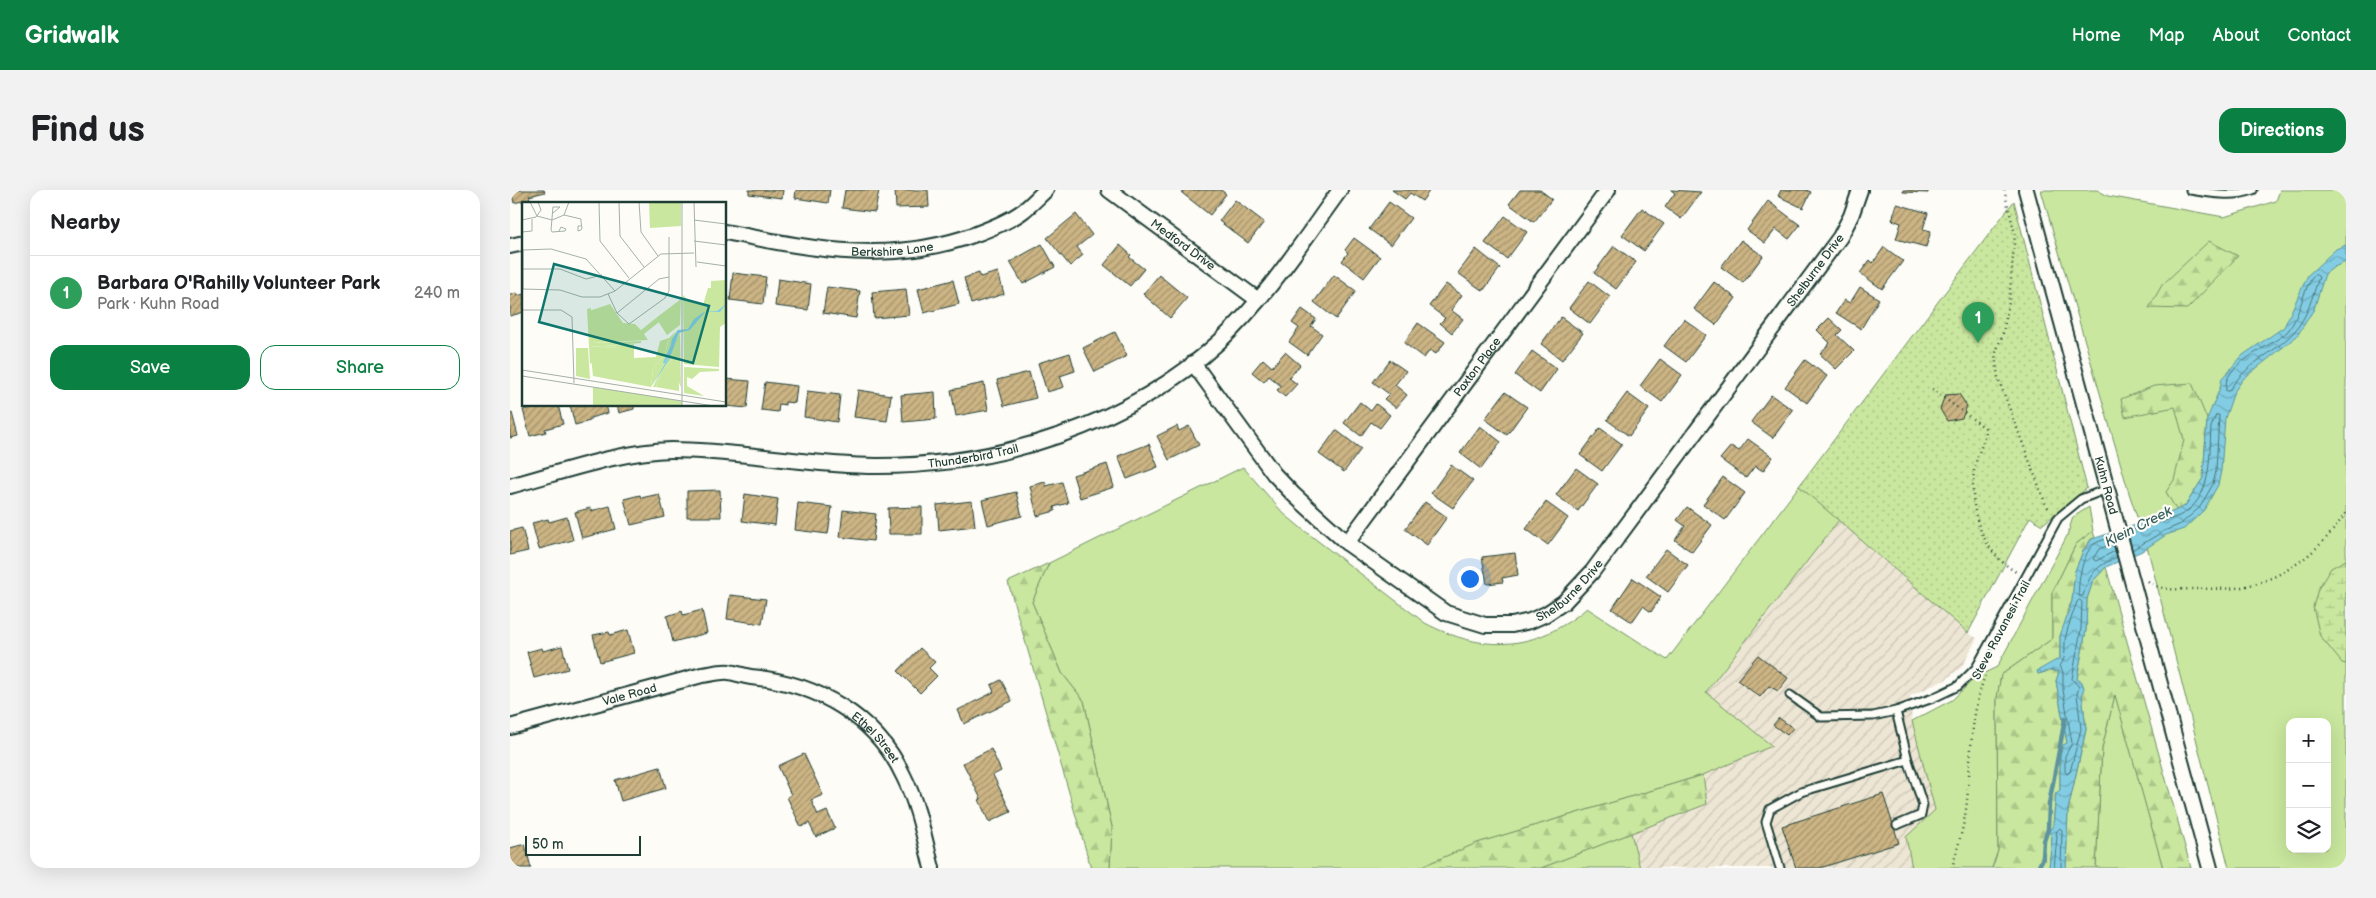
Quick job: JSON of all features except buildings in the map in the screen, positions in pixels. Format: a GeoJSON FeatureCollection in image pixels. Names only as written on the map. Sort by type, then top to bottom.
{"type":"FeatureCollection","features":[{"type":"Feature","properties":{"kind":"street","name":"Berkshire Lane"},"geometry":{"type":"LineString","coordinates":[[726,232],[780,243],[864,254],[911,252],[952,243],[991,229],[1023,211],[1046,190]]}},
{"type":"Feature","properties":{"kind":"street","name":"Medford Drive"},"geometry":{"type":"LineString","coordinates":[[1109,190],[1258,300]]}},
{"type":"Feature","properties":{"kind":"street","name":"Thunderbird Trail"},"geometry":{"type":"LineString","coordinates":[[510,486],[649,451],[708,452],[842,465],[916,464],[962,459],[1024,446],[1087,425],[1138,400],[1192,364],[1220,342],[1258,300],[1340,190]]}},
{"type":"Feature","properties":{"kind":"street","name":"Paxton Place"},"geometry":{"type":"LineString","coordinates":[[1347,543],[1608,190]]}},
{"type":"Feature","properties":{"kind":"street","name":"Shelburne Drive"},"geometry":{"type":"LineString","coordinates":[[1192,364],[1274,474],[1347,543],[1446,613],[1484,625],[1512,625],[1546,614],[1564,602],[1592,572],[1834,245],[1851,216],[1860,190]]}},
{"type":"Feature","properties":{"kind":"street","name":"Kuhn Road"},"geometry":{"type":"LineString","coordinates":[[2026,190],[2210,868]]}},
{"type":"Feature","properties":{"kind":"street","name":"Vale Road"},"geometry":{"type":"LineString","coordinates":[[510,727],[702,675],[727,672],[749,677]]}},
{"type":"Feature","properties":{"kind":"street","name":"Ethel Street"},"geometry":{"type":"LineString","coordinates":[[749,677],[791,683],[834,700],[861,721],[879,739],[896,762],[907,783],[932,868]]}},
{"type":"Feature","properties":{"kind":"lane"},"geometry":{"type":"LineString","coordinates":[[2190,190],[2223,195],[2246,193],[2253,190]]}},
{"type":"Feature","properties":{"kind":"lane"},"geometry":{"type":"LineString","coordinates":[[1790,695],[1822,717],[1873,716],[1896,711],[1933,698],[1958,686],[1976,668],[2024,576],[2058,518],[2081,499],[2107,489]]}},
{"type":"Feature","properties":{"kind":"lane"},"geometry":{"type":"LineString","coordinates":[[1896,711],[1908,760],[1923,805],[1921,815],[1897,825]]}},
{"type":"Feature","properties":{"kind":"lane"},"geometry":{"type":"LineString","coordinates":[[1780,868],[1766,822],[1770,810],[1801,792],[1908,760]]}},
{"type":"Feature","properties":{"kind":"path"},"geometry":{"type":"LineString","coordinates":[[2004,190],[2015,234],[2009,302],[2003,333],[1995,355],[1998,378],[2046,505],[2052,512]]}},
{"type":"Feature","properties":{"kind":"path"},"geometry":{"type":"LineString","coordinates":[[1932,389],[1985,428],[1986,434],[1974,473],[1974,492],[1979,529],[1994,556],[2004,565],[2024,576]]}},
{"type":"Feature","properties":{"kind":"path"},"geometry":{"type":"LineString","coordinates":[[2145,573],[2148,581],[2162,588],[2224,589],[2260,583],[2290,569],[2302,560],[2340,521],[2346,512]]}},
{"type":"Feature","properties":{"kind":"path","name":"Steve Ravanesi Trail"},"geometry":{"type":"LineString","coordinates":[[1952,868],[1965,814],[1972,736],[1980,689],[1986,674]]}},
{"type":"Feature","properties":{"kind":"shaded area"},"geometry":{"type":"Polygon","coordinates":[[[1839,520],[1968,633],[1977,638],[1962,667],[1945,680],[1910,696],[1912,721],[1935,810],[1906,837],[1912,868],[1640,868],[1631,833],[1707,804],[1703,775],[1772,746],[1706,692],[1839,520]]]}},
{"type":"Feature","properties":{"kind":"green space"},"geometry":{"type":"Polygon","coordinates":[[[2041,190],[2097,190],[2108,196],[2224,217],[2276,201],[2280,190],[2346,190],[2346,868],[2229,868],[2148,550],[2129,493],[2041,190]]]}},
{"type":"Feature","properties":{"kind":"green space"},"geometry":{"type":"Polygon","coordinates":[[[2014,201],[2087,488],[2042,525],[2030,517],[1968,633],[1799,486],[2014,201]]]}},
{"type":"Feature","properties":{"kind":"green space"},"geometry":{"type":"Polygon","coordinates":[[[2209,241],[2238,256],[2187,309],[2149,308],[2162,285],[2209,241]]]}},
{"type":"Feature","properties":{"kind":"green space"},"geometry":{"type":"Polygon","coordinates":[[[2192,383],[2207,419],[2203,478],[2185,506],[2177,511],[2166,492],[2174,480],[2184,440],[2175,407],[2125,417],[2121,399],[2154,386],[2192,383]]]}},
{"type":"Feature","properties":{"kind":"green space"},"geometry":{"type":"Polygon","coordinates":[[[1243,467],[1283,513],[1425,623],[1468,640],[1509,643],[1529,640],[1548,633],[1568,622],[1587,608],[1667,660],[1799,486],[1839,520],[1706,692],[1772,746],[1703,775],[1478,843],[1418,868],[1110,868],[1112,827],[1084,701],[1062,673],[1032,602],[1049,563],[1243,467]]]}},
{"type":"Feature","properties":{"kind":"green space"},"geometry":{"type":"Polygon","coordinates":[[[2089,507],[2093,531],[2076,544],[2052,593],[2052,639],[2001,675],[1997,698],[1998,851],[1992,868],[1912,868],[1906,837],[1935,810],[1912,721],[1952,700],[1976,677],[1997,667],[2067,536],[2073,517],[2089,507]]]}},
{"type":"Feature","properties":{"kind":"green space"},"geometry":{"type":"Polygon","coordinates":[[[2093,531],[2095,538],[2091,539],[2083,551],[2075,571],[2072,601],[2060,636],[2060,658],[2038,674],[2052,670],[2059,672],[2056,681],[2067,743],[2060,756],[2060,790],[2055,801],[2053,826],[2050,831],[2052,836],[2049,868],[1992,868],[1998,851],[1997,698],[2001,675],[2052,639],[2052,593],[2076,544],[2093,531]]]}},
{"type":"Feature","properties":{"kind":"green space"},"geometry":{"type":"Polygon","coordinates":[[[2346,560],[2346,664],[2342,663],[2320,636],[2313,607],[2318,589],[2331,568],[2346,560]]]}},
{"type":"Feature","properties":{"kind":"green space"},"geometry":{"type":"Polygon","coordinates":[[[1049,563],[1032,602],[1062,673],[1084,701],[1112,827],[1110,868],[1091,868],[1008,582],[1049,563]]]}},
{"type":"Feature","properties":{"kind":"green space"},"geometry":{"type":"Polygon","coordinates":[[[2106,567],[2191,868],[2163,868],[2115,695],[2102,748],[2096,868],[2066,868],[2068,810],[2086,730],[2082,694],[2077,679],[2086,630],[2087,599],[2093,581],[2106,567]]]}},
{"type":"Feature","properties":{"kind":"green space"},"geometry":{"type":"Polygon","coordinates":[[[2115,694],[2163,868],[2096,868],[2102,748],[2115,694]]]}},
{"type":"Feature","properties":{"kind":"green space"},"geometry":{"type":"Polygon","coordinates":[[[1703,775],[1707,804],[1541,868],[1418,868],[1477,843],[1703,775]]]}},
{"type":"Feature","properties":{"kind":"green space"},"geometry":{"type":"Polygon","coordinates":[[[1631,833],[1640,868],[1541,868],[1631,833]]]}},
{"type":"Feature","properties":{"kind":"water"},"geometry":{"type":"Polygon","coordinates":[[[2346,245],[2346,262],[2334,267],[2325,274],[2314,309],[2297,336],[2243,379],[2234,392],[2225,418],[2221,471],[2218,485],[2204,510],[2184,529],[2166,535],[2142,551],[2106,567],[2093,581],[2087,599],[2086,630],[2077,679],[2082,682],[2084,688],[2082,694],[2086,729],[2068,810],[2066,868],[2049,868],[2052,837],[2049,831],[2053,826],[2056,793],[2060,790],[2060,756],[2063,745],[2067,743],[2056,681],[2059,672],[2052,670],[2038,674],[2037,671],[2060,658],[2060,636],[2072,601],[2075,571],[2083,551],[2092,539],[2161,517],[2185,506],[2203,478],[2207,419],[2220,388],[2222,378],[2243,355],[2284,327],[2308,275],[2336,249],[2346,245]]]}},
{"type":"Feature","properties":{"kind":"waterway","name":"Klein Creek"},"geometry":{"type":"LineString","coordinates":[[2038,868],[2043,858],[2044,841],[2048,829],[2049,804],[2065,719]]}},
{"type":"Feature","properties":{"kind":"place","name":"Barbara O'Rahilly Volunteer Park"},"geometry":{"type":"Point","coordinates":[1978,343]}}]}
